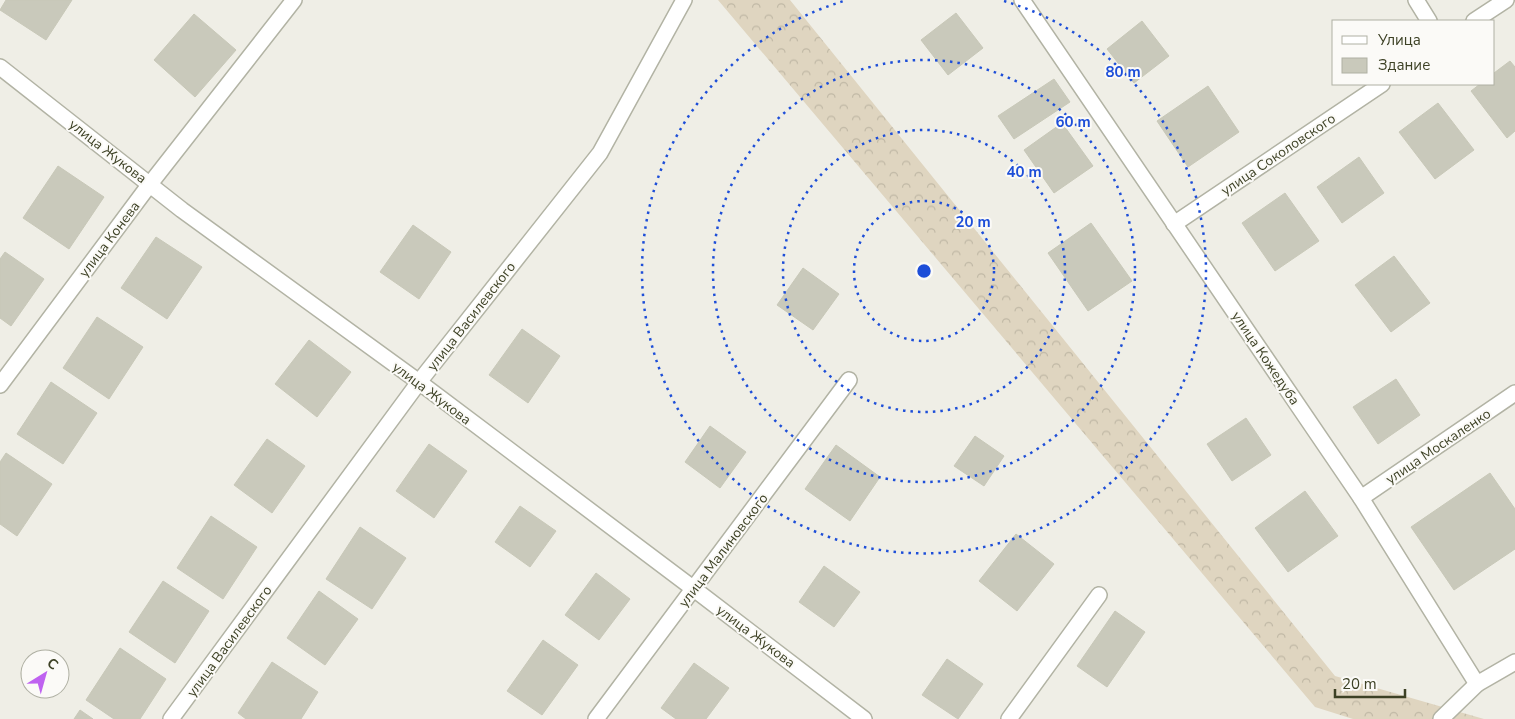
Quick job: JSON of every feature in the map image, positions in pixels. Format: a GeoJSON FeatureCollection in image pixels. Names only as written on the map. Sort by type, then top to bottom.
{"type":"FeatureCollection","features":[{"type":"Feature","properties":{"kind":"street","name":"улица Конева"},"geometry":{"type":"LineString","coordinates":[[0,385],[150,184],[294,0]]}},
{"type":"Feature","properties":{"kind":"street","name":"улица Василевского"},"geometry":{"type":"LineString","coordinates":[[171,719],[418,382],[600,153],[684,0]]}},
{"type":"Feature","properties":{"kind":"street","name":"улица Кожедуба"},"geometry":{"type":"LineString","coordinates":[[1022,0],[1361,498],[1476,684]]}},
{"type":"Feature","properties":{"kind":"street"},"geometry":{"type":"LineString","coordinates":[[1416,0],[1428,20]]}},
{"type":"Feature","properties":{"kind":"street"},"geometry":{"type":"LineString","coordinates":[[1476,20],[1506,0]]}},
{"type":"Feature","properties":{"kind":"street","name":"улица Жукова"},"geometry":{"type":"LineString","coordinates":[[0,67],[182,210],[418,382],[864,719]]}},
{"type":"Feature","properties":{"kind":"street","name":"улица Соколовского"},"geometry":{"type":"LineString","coordinates":[[1174,224],[1381,85]]}},
{"type":"Feature","properties":{"kind":"street","name":"улица Малиновского"},"geometry":{"type":"LineString","coordinates":[[596,719],[849,380]]}},
{"type":"Feature","properties":{"kind":"street","name":"улица Москаленко"},"geometry":{"type":"LineString","coordinates":[[1361,498],[1515,394]]}},
{"type":"Feature","properties":{"kind":"street"},"geometry":{"type":"LineString","coordinates":[[1009,719],[1099,595]]}},
{"type":"Feature","properties":{"kind":"street"},"geometry":{"type":"LineString","coordinates":[[1441,719],[1476,684],[1515,662]]}},
{"type":"Feature","properties":{"kind":"green space"},"geometry":{"type":"Polygon","coordinates":[[[718,0],[790,0],[1335,676],[1484,719],[1353,719],[1315,707],[718,0]]]}},
{"type":"Feature","properties":{"kind":"building"},"geometry":{"type":"Polygon","coordinates":[[[6,0],[72,0],[46,40],[0,10],[6,0]]]}},
{"type":"Feature","properties":{"kind":"building"},"geometry":{"type":"Polygon","coordinates":[[[956,13],[983,48],[948,75],[921,40],[956,13]]]}},
{"type":"Feature","properties":{"kind":"building"},"geometry":{"type":"Polygon","coordinates":[[[194,14],[236,50],[195,97],[154,60],[194,14]]]}},
{"type":"Feature","properties":{"kind":"building"},"geometry":{"type":"Polygon","coordinates":[[[1142,21],[1169,56],[1134,83],[1107,49],[1142,21]]]}},
{"type":"Feature","properties":{"kind":"building"},"geometry":{"type":"Polygon","coordinates":[[[1510,61],[1515,67],[1515,131],[1507,138],[1471,91],[1479,85],[1495,85],[1495,72],[1510,61]]]}},
{"type":"Feature","properties":{"kind":"building"},"geometry":{"type":"Polygon","coordinates":[[[1054,79],[1070,102],[1014,139],[998,116],[1054,79]]]}},
{"type":"Feature","properties":{"kind":"building"},"geometry":{"type":"Polygon","coordinates":[[[1208,86],[1239,132],[1188,167],[1157,121],[1208,86]]]}},
{"type":"Feature","properties":{"kind":"building"},"geometry":{"type":"Polygon","coordinates":[[[1438,103],[1474,150],[1435,179],[1399,132],[1438,103]]]}},
{"type":"Feature","properties":{"kind":"building"},"geometry":{"type":"Polygon","coordinates":[[[1062,123],[1093,166],[1054,193],[1024,150],[1062,123]]]}},
{"type":"Feature","properties":{"kind":"building"},"geometry":{"type":"Polygon","coordinates":[[[1359,157],[1384,193],[1342,223],[1317,187],[1359,157]]]}},
{"type":"Feature","properties":{"kind":"building"},"geometry":{"type":"Polygon","coordinates":[[[58,166],[104,197],[69,249],[23,218],[58,166]]]}},
{"type":"Feature","properties":{"kind":"building"},"geometry":{"type":"Polygon","coordinates":[[[1285,193],[1319,241],[1275,271],[1242,223],[1285,193]]]}},
{"type":"Feature","properties":{"kind":"building"},"geometry":{"type":"Polygon","coordinates":[[[1091,223],[1132,281],[1088,311],[1048,253],[1091,223]]]}},
{"type":"Feature","properties":{"kind":"building"},"geometry":{"type":"Polygon","coordinates":[[[413,225],[451,252],[419,299],[380,272],[413,225]]]}},
{"type":"Feature","properties":{"kind":"building"},"geometry":{"type":"Polygon","coordinates":[[[156,237],[202,267],[167,319],[121,288],[156,237]]]}},
{"type":"Feature","properties":{"kind":"building"},"geometry":{"type":"Polygon","coordinates":[[[5,252],[44,279],[11,326],[0,318],[0,259],[5,252]]]}},
{"type":"Feature","properties":{"kind":"building"},"geometry":{"type":"Polygon","coordinates":[[[1394,256],[1430,303],[1391,332],[1355,285],[1394,256]]]}},
{"type":"Feature","properties":{"kind":"building"},"geometry":{"type":"Polygon","coordinates":[[[803,268],[839,294],[813,330],[777,305],[803,268]]]}},
{"type":"Feature","properties":{"kind":"building"},"geometry":{"type":"Polygon","coordinates":[[[97,317],[143,347],[109,399],[63,368],[97,317]]]}},
{"type":"Feature","properties":{"kind":"building"},"geometry":{"type":"Polygon","coordinates":[[[522,329],[560,356],[528,403],[489,375],[522,329]]]}},
{"type":"Feature","properties":{"kind":"building"},"geometry":{"type":"Polygon","coordinates":[[[309,340],[351,372],[317,417],[275,384],[309,340]]]}},
{"type":"Feature","properties":{"kind":"building"},"geometry":{"type":"Polygon","coordinates":[[[1396,379],[1420,415],[1378,444],[1353,407],[1396,379]]]}},
{"type":"Feature","properties":{"kind":"building"},"geometry":{"type":"Polygon","coordinates":[[[51,382],[97,413],[63,464],[17,434],[51,382]]]}},
{"type":"Feature","properties":{"kind":"building"},"geometry":{"type":"Polygon","coordinates":[[[1246,418],[1271,455],[1232,481],[1207,444],[1246,418]]]}},
{"type":"Feature","properties":{"kind":"building"},"geometry":{"type":"Polygon","coordinates":[[[710,426],[746,452],[720,488],[685,462],[710,426]]]}},
{"type":"Feature","properties":{"kind":"building"},"geometry":{"type":"Polygon","coordinates":[[[975,436],[1004,456],[984,486],[954,466],[975,436]]]}},
{"type":"Feature","properties":{"kind":"building"},"geometry":{"type":"Polygon","coordinates":[[[267,439],[305,466],[272,513],[234,485],[267,439]]]}},
{"type":"Feature","properties":{"kind":"building"},"geometry":{"type":"Polygon","coordinates":[[[429,444],[467,471],[434,518],[396,491],[429,444]]]}},
{"type":"Feature","properties":{"kind":"building"},"geometry":{"type":"Polygon","coordinates":[[[836,445],[880,477],[850,521],[805,489],[836,445]]]}},
{"type":"Feature","properties":{"kind":"building"},"geometry":{"type":"Polygon","coordinates":[[[6,453],[52,484],[17,536],[0,524],[0,462],[6,453]]]}},
{"type":"Feature","properties":{"kind":"building"},"geometry":{"type":"Polygon","coordinates":[[[1490,473],[1515,509],[1515,549],[1454,590],[1411,527],[1490,473]]]}},
{"type":"Feature","properties":{"kind":"building"},"geometry":{"type":"Polygon","coordinates":[[[1305,491],[1338,536],[1288,572],[1255,528],[1305,491]]]}},
{"type":"Feature","properties":{"kind":"building"},"geometry":{"type":"Polygon","coordinates":[[[520,506],[556,531],[530,567],[495,542],[520,506]]]}},
{"type":"Feature","properties":{"kind":"building"},"geometry":{"type":"Polygon","coordinates":[[[211,516],[257,547],[223,599],[177,568],[211,516]]]}},
{"type":"Feature","properties":{"kind":"building"},"geometry":{"type":"Polygon","coordinates":[[[360,527],[406,558],[372,609],[326,579],[360,527]]]}},
{"type":"Feature","properties":{"kind":"building"},"geometry":{"type":"Polygon","coordinates":[[[1016,534],[1054,564],[1017,611],[979,581],[1016,534]]]}},
{"type":"Feature","properties":{"kind":"building"},"geometry":{"type":"Polygon","coordinates":[[[824,566],[860,592],[834,627],[799,602],[824,566]]]}},
{"type":"Feature","properties":{"kind":"building"},"geometry":{"type":"Polygon","coordinates":[[[596,573],[630,599],[599,640],[565,615],[596,573]]]}},
{"type":"Feature","properties":{"kind":"building"},"geometry":{"type":"Polygon","coordinates":[[[163,581],[209,611],[175,663],[129,632],[163,581]]]}},
{"type":"Feature","properties":{"kind":"building"},"geometry":{"type":"Polygon","coordinates":[[[319,591],[358,619],[325,665],[287,638],[319,591]]]}},
{"type":"Feature","properties":{"kind":"building"},"geometry":{"type":"Polygon","coordinates":[[[1115,611],[1145,632],[1107,687],[1077,666],[1115,611]]]}},
{"type":"Feature","properties":{"kind":"building"},"geometry":{"type":"Polygon","coordinates":[[[543,640],[578,665],[542,715],[507,691],[543,640]]]}},
{"type":"Feature","properties":{"kind":"building"},"geometry":{"type":"Polygon","coordinates":[[[120,648],[166,679],[140,719],[114,719],[86,700],[120,648]]]}},
{"type":"Feature","properties":{"kind":"building"},"geometry":{"type":"Polygon","coordinates":[[[947,659],[983,684],[958,719],[922,695],[947,659]]]}},
{"type":"Feature","properties":{"kind":"building"},"geometry":{"type":"Polygon","coordinates":[[[272,662],[318,692],[301,719],[246,719],[238,713],[272,662]]]}},
{"type":"Feature","properties":{"kind":"building"},"geometry":{"type":"Polygon","coordinates":[[[694,663],[729,688],[706,719],[676,719],[661,708],[694,663]]]}},
{"type":"Feature","properties":{"kind":"building"},"geometry":{"type":"Polygon","coordinates":[[[80,710],[93,719],[74,719],[80,710]]]}}]}
